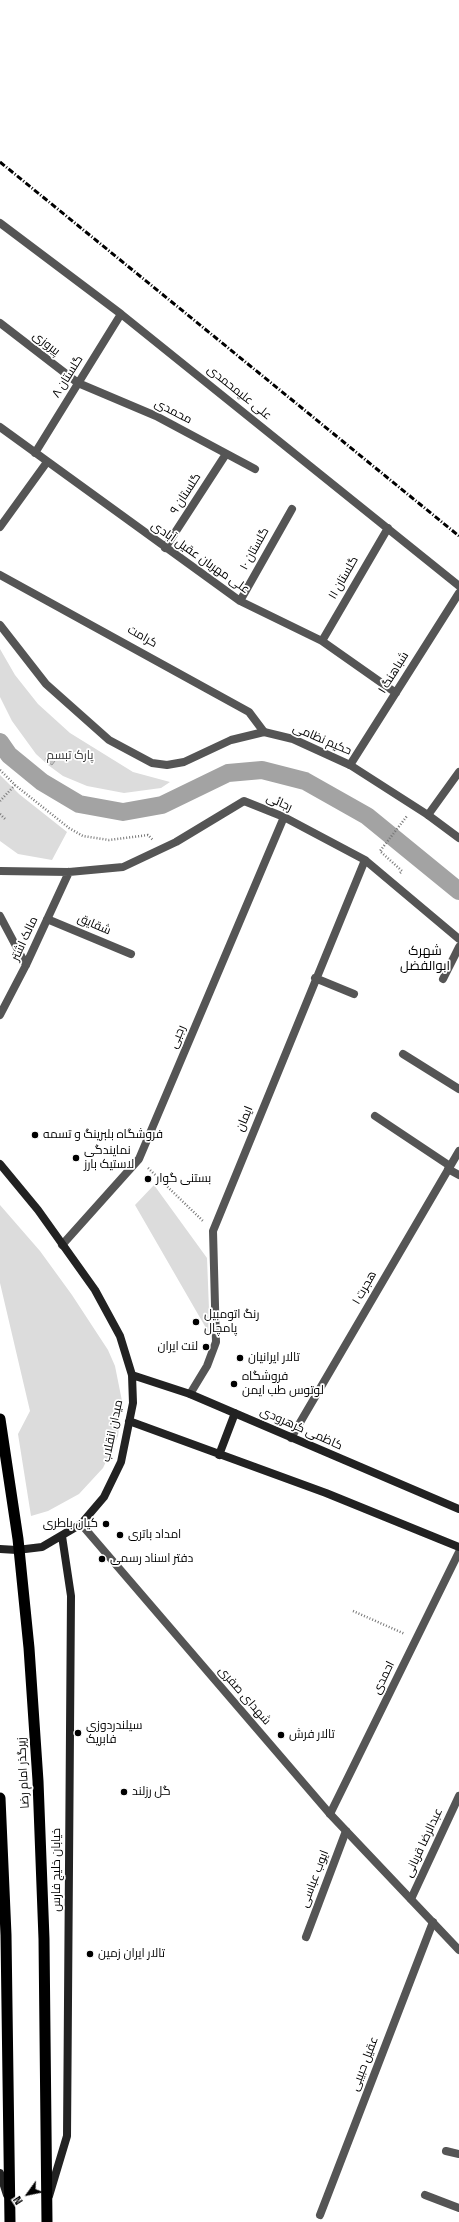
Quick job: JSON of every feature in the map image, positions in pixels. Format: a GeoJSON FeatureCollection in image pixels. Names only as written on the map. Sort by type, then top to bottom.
{"type":"FeatureCollection","features":[{"type":"Feature","properties":{"kind":"highway","name":"زیرگذر امام رضا"},"geometry":{"type":"LineString","coordinates":[[0,1419],[18,1533],[29,1648],[38,1781],[44,1939],[47,2222]]}},
{"type":"Feature","properties":{"kind":"highway"},"geometry":{"type":"LineString","coordinates":[[0,1798],[6,1935],[10,2222]]}},
{"type":"Feature","properties":{"kind":"main road","name":"میدان انقلاب"},"geometry":{"type":"LineString","coordinates":[[0,1164],[38,1210],[95,1290],[117,1329],[132,1375],[132,1403],[121,1462],[104,1498],[81,1524],[42,1547],[16,1550],[0,1549]]}},
{"type":"Feature","properties":{"kind":"main road","name":"کاظمی کرهرودی"},"geometry":{"type":"LineString","coordinates":[[132,1375],[190,1394],[235,1412],[291,1438],[459,1509]]}},
{"type":"Feature","properties":{"kind":"main road"},"geometry":{"type":"LineString","coordinates":[[219,1455],[235,1412]]}},
{"type":"Feature","properties":{"kind":"main road"},"geometry":{"type":"LineString","coordinates":[[129,1421],[219,1455],[326,1492],[459,1547]]}},
{"type":"Feature","properties":{"kind":"main road","name":"خیابان خلیج فارس"},"geometry":{"type":"LineString","coordinates":[[47,2203],[67,2136],[71,1596],[62,1536]]}},
{"type":"Feature","properties":{"kind":"main road"},"geometry":{"type":"LineString","coordinates":[[0,2173],[10,2201]]}},
{"type":"Feature","properties":{"kind":"street","name":"علی علیمحمدی"},"geometry":{"type":"LineString","coordinates":[[0,223],[121,314],[459,586]]}},
{"type":"Feature","properties":{"kind":"street","name":"گلستان ۸"},"geometry":{"type":"LineString","coordinates":[[35,453],[121,314]]}},
{"type":"Feature","properties":{"kind":"street","name":"پیروزی"},"geometry":{"type":"LineString","coordinates":[[0,323],[78,383]]}},
{"type":"Feature","properties":{"kind":"street","name":"محمدی"},"geometry":{"type":"LineString","coordinates":[[78,383],[156,416],[255,469]]}},
{"type":"Feature","properties":{"kind":"street","name":"علی مهربان عقیل آبادی"},"geometry":{"type":"LineString","coordinates":[[0,427],[240,601],[322,641],[396,693]]}},
{"type":"Feature","properties":{"kind":"street","name":"گلستان ۹"},"geometry":{"type":"LineString","coordinates":[[165,548],[226,454]]}},
{"type":"Feature","properties":{"kind":"street"},"geometry":{"type":"LineString","coordinates":[[0,527],[47,462]]}},
{"type":"Feature","properties":{"kind":"street","name":"گلستان ۱۰"},"geometry":{"type":"LineString","coordinates":[[240,601],[292,509]]}},
{"type":"Feature","properties":{"kind":"street","name":"گلستان ۱۱"},"geometry":{"type":"LineString","coordinates":[[322,641],[388,528]]}},
{"type":"Feature","properties":{"kind":"street","name":"کرامت"},"geometry":{"type":"LineString","coordinates":[[0,575],[249,712],[264,732]]}},
{"type":"Feature","properties":{"kind":"street","name":"شباهنگ ۱"},"geometry":{"type":"LineString","coordinates":[[350,765],[459,593]]}},
{"type":"Feature","properties":{"kind":"street","name":"حکیم نظامی"},"geometry":{"type":"LineString","coordinates":[[0,625],[46,684],[109,740],[152,763],[167,765],[184,762],[232,740],[264,732],[294,740],[350,765],[428,815],[459,838]]}},
{"type":"Feature","properties":{"kind":"street"},"geometry":{"type":"LineString","coordinates":[[428,815],[459,772]]}},
{"type":"Feature","properties":{"kind":"street","name":"رجائی"},"geometry":{"type":"LineString","coordinates":[[0,871],[68,872],[123,867],[162,849],[244,801],[284,818],[365,860],[459,939]]}},
{"type":"Feature","properties":{"kind":"street","name":"رجبی"},"geometry":{"type":"LineString","coordinates":[[62,1245],[139,1159],[284,818]]}},
{"type":"Feature","properties":{"kind":"street","name":"ایمان"},"geometry":{"type":"LineString","coordinates":[[190,1394],[207,1366],[216,1342],[213,1231],[315,978],[365,860]]}},
{"type":"Feature","properties":{"kind":"street","name":"مالک اشتر"},"geometry":{"type":"LineString","coordinates":[[0,1015],[48,919],[68,872]]}},
{"type":"Feature","properties":{"kind":"street"},"geometry":{"type":"LineString","coordinates":[[0,916],[26,965]]}},
{"type":"Feature","properties":{"kind":"street","name":"شقایق"},"geometry":{"type":"LineString","coordinates":[[48,919],[131,954]]}},
{"type":"Feature","properties":{"kind":"street"},"geometry":{"type":"LineString","coordinates":[[443,979],[459,947]]}},
{"type":"Feature","properties":{"kind":"street"},"geometry":{"type":"LineString","coordinates":[[315,978],[354,994]]}},
{"type":"Feature","properties":{"kind":"street"},"geometry":{"type":"LineString","coordinates":[[403,1054],[459,1089]]}},
{"type":"Feature","properties":{"kind":"street"},"geometry":{"type":"LineString","coordinates":[[375,1116],[459,1175]]}},
{"type":"Feature","properties":{"kind":"street","name":"هجرت ۱"},"geometry":{"type":"LineString","coordinates":[[291,1438],[459,1150]]}},
{"type":"Feature","properties":{"kind":"street","name":"شهدای صفری"},"geometry":{"type":"LineString","coordinates":[[81,1524],[330,1814],[459,1950]]}},
{"type":"Feature","properties":{"kind":"street","name":"احمدی"},"geometry":{"type":"LineString","coordinates":[[330,1814],[459,1552]]}},
{"type":"Feature","properties":{"kind":"street","name":"عبدالرضا قربانی"},"geometry":{"type":"LineString","coordinates":[[412,1899],[459,1796]]}},
{"type":"Feature","properties":{"kind":"street","name":"ایوب عباسی"},"geometry":{"type":"LineString","coordinates":[[306,1937],[346,1831]]}},
{"type":"Feature","properties":{"kind":"street","name":"عقیل حبیبی"},"geometry":{"type":"LineString","coordinates":[[320,2214],[433,1922]]}},
{"type":"Feature","properties":{"kind":"street"},"geometry":{"type":"LineString","coordinates":[[446,2150],[459,2154]]}},
{"type":"Feature","properties":{"kind":"street"},"geometry":{"type":"LineString","coordinates":[[425,2194],[459,2208]]}},
{"type":"Feature","properties":{"kind":"path"},"geometry":{"type":"LineString","coordinates":[[0,770],[15,785],[69,828],[83,836],[109,840],[148,834],[162,849]]}},
{"type":"Feature","properties":{"kind":"path"},"geometry":{"type":"LineString","coordinates":[[0,801],[15,785]]}},
{"type":"Feature","properties":{"kind":"path"},"geometry":{"type":"LineString","coordinates":[[0,814],[5,819]]}},
{"type":"Feature","properties":{"kind":"path"},"geometry":{"type":"LineString","coordinates":[[402,871],[380,851],[408,814]]}},
{"type":"Feature","properties":{"kind":"path"},"geometry":{"type":"LineString","coordinates":[[139,1159],[213,1231]]}},
{"type":"Feature","properties":{"kind":"path"},"geometry":{"type":"LineString","coordinates":[[353,1611],[416,1639]]}},
{"type":"Feature","properties":{"kind":"green space","name":"پارک تبسم"},"geometry":{"type":"Polygon","coordinates":[[[0,649],[15,675],[38,704],[70,733],[133,772],[170,782],[161,788],[124,793],[87,786],[63,776],[48,765],[36,754],[12,721],[0,697],[0,649]]]}},
{"type":"Feature","properties":{"kind":"green space"},"geometry":{"type":"Polygon","coordinates":[[[0,775],[19,794],[67,832],[52,860],[18,854],[0,841],[0,775]]]}},
{"type":"Feature","properties":{"kind":"green space"},"geometry":{"type":"Polygon","coordinates":[[[154,1185],[207,1258],[210,1335],[135,1205],[154,1185]]]}},
{"type":"Feature","properties":{"kind":"green space"},"geometry":{"type":"Polygon","coordinates":[[[0,1205],[40,1251],[72,1295],[108,1350],[115,1366],[122,1401],[118,1436],[103,1468],[79,1494],[48,1511],[31,1516],[18,1434],[30,1411],[0,1283],[0,1205]]]}},
{"type":"Feature","properties":{"kind":"building"},"geometry":{"type":"Polygon","coordinates":[[[48,755],[55,761],[52,765],[45,760],[48,755]]]}},
{"type":"Feature","properties":{"kind":"waterway"},"geometry":{"type":"LineString","coordinates":[[0,742],[9,755],[42,782],[79,804],[123,812],[162,805],[228,773],[262,770],[305,781],[367,816],[459,891]]}},
{"type":"Feature","properties":{"kind":"railway"},"geometry":{"type":"LineString","coordinates":[[0,162],[459,536]]}},
{"type":"Feature","properties":{"kind":"place","name":"فروشگاه بلبرینگ و تسمه"},"geometry":{"type":"Point","coordinates":[35,1135]}},
{"type":"Feature","properties":{"kind":"place","name":"نمایندگی لاستیک بارز"},"geometry":{"type":"Point","coordinates":[76,1158]}},
{"type":"Feature","properties":{"kind":"place","name":"بستنی گوار"},"geometry":{"type":"Point","coordinates":[148,1179]}},
{"type":"Feature","properties":{"kind":"place","name":"رنگ اتومبیل پامچال"},"geometry":{"type":"Point","coordinates":[196,1322]}},
{"type":"Feature","properties":{"kind":"place","name":"لنت ایران"},"geometry":{"type":"Point","coordinates":[206,1347]}},
{"type":"Feature","properties":{"kind":"place","name":"تالار ایرانیان"},"geometry":{"type":"Point","coordinates":[240,1358]}},
{"type":"Feature","properties":{"kind":"place","name":"فروشگاه لوتوس طب ایمن"},"geometry":{"type":"Point","coordinates":[234,1384]}},
{"type":"Feature","properties":{"kind":"place","name":"کیان باطری"},"geometry":{"type":"Point","coordinates":[106,1524]}},
{"type":"Feature","properties":{"kind":"place","name":"امداد باتری"},"geometry":{"type":"Point","coordinates":[120,1535]}},
{"type":"Feature","properties":{"kind":"place","name":"دفتر اسناد رسمی"},"geometry":{"type":"Point","coordinates":[102,1559]}},
{"type":"Feature","properties":{"kind":"place","name":"سیلندردوزی فابریک"},"geometry":{"type":"Point","coordinates":[78,1733]}},
{"type":"Feature","properties":{"kind":"place","name":"تالار فرش"},"geometry":{"type":"Point","coordinates":[281,1735]}},
{"type":"Feature","properties":{"kind":"place","name":"گل رزلند"},"geometry":{"type":"Point","coordinates":[124,1792]}},
{"type":"Feature","properties":{"kind":"place","name":"تالار ایران زمین"},"geometry":{"type":"Point","coordinates":[90,1954]}},
{"type":"Feature","properties":{"kind":"district","name":"شهرک ابوالفضل"},"geometry":{"type":"Point","coordinates":[425,960]}}]}
